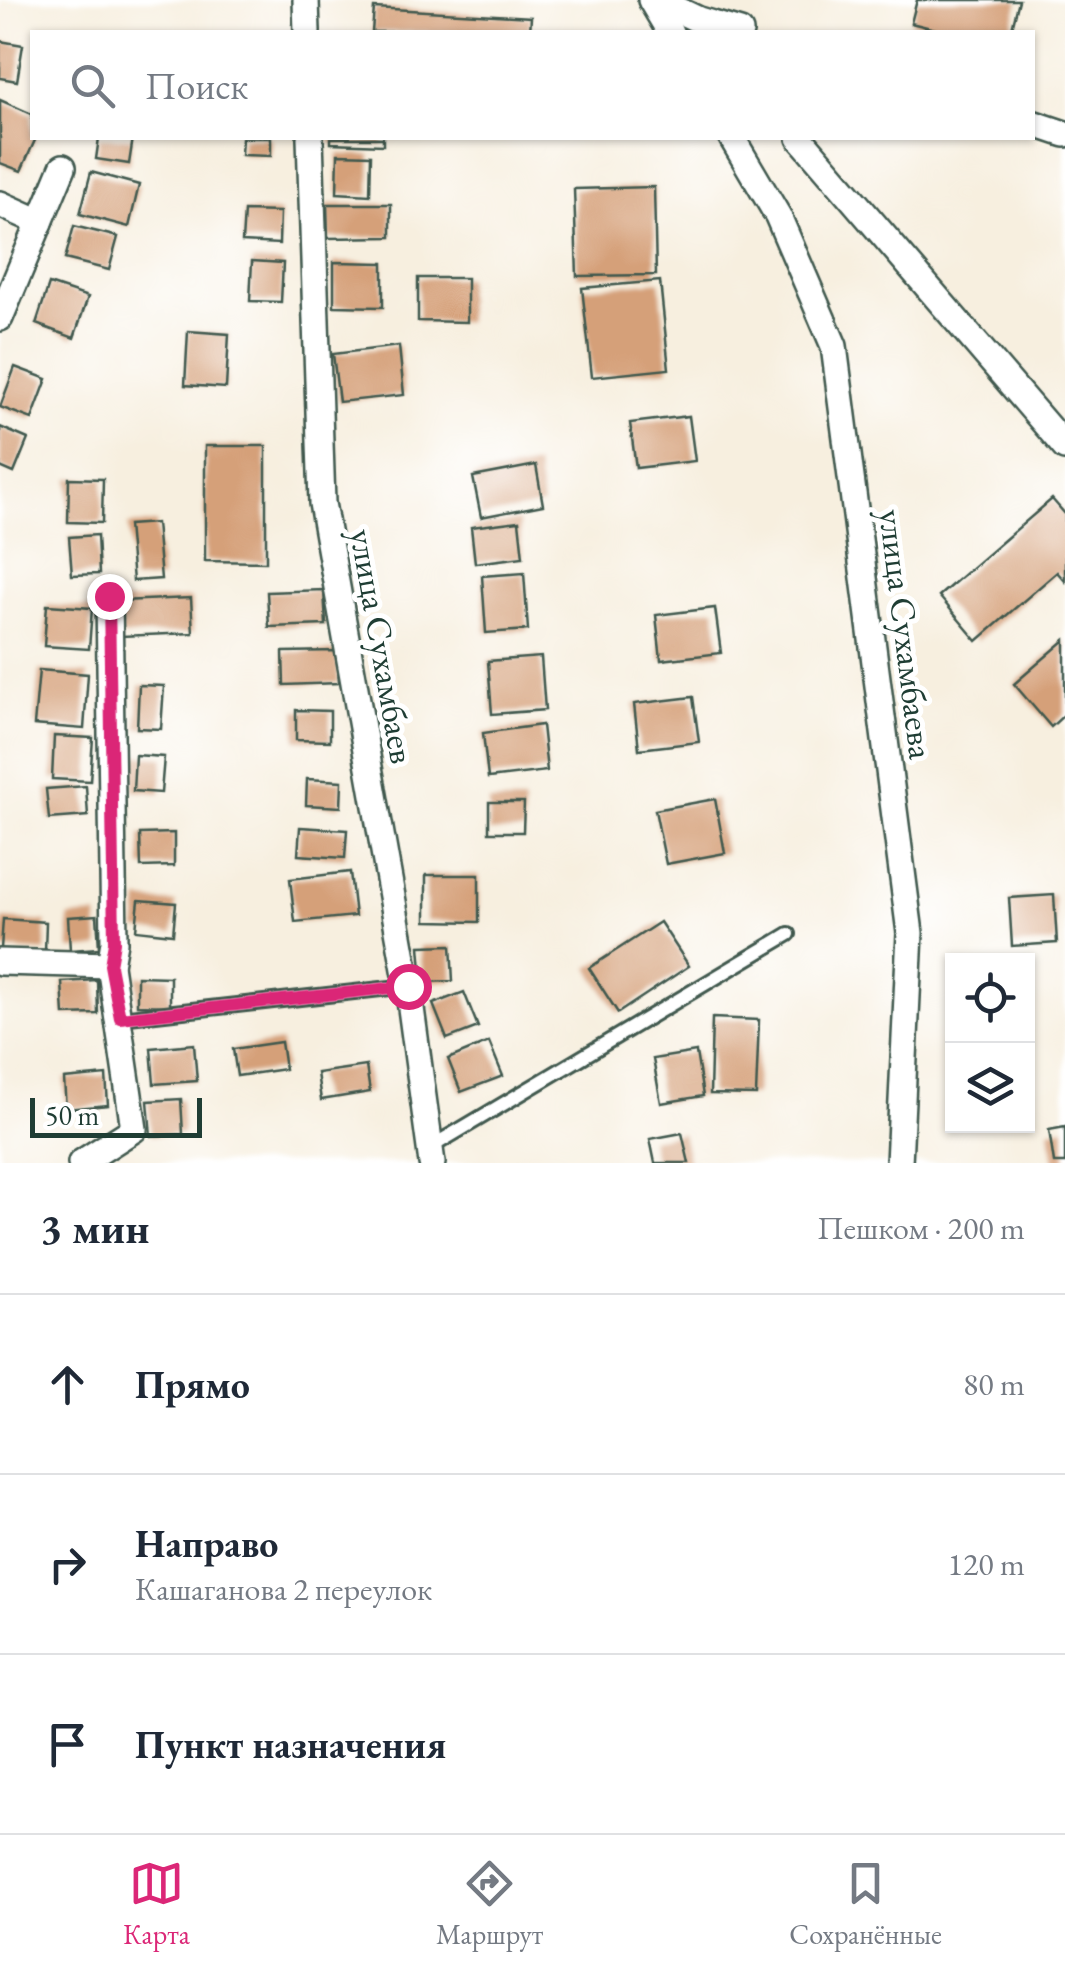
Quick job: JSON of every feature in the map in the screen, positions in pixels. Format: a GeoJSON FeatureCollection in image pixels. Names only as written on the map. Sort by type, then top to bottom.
{"type":"FeatureCollection","features":[{"type":"Feature","properties":{"kind":"street"},"geometry":{"type":"LineString","coordinates":[[306,0],[307,30]]}},
{"type":"Feature","properties":{"kind":"street"},"geometry":{"type":"LineString","coordinates":[[654,0],[704,26]]}},
{"type":"Feature","properties":{"kind":"street"},"geometry":{"type":"LineString","coordinates":[[654,0],[669,30]]}},
{"type":"Feature","properties":{"kind":"street"},"geometry":{"type":"LineString","coordinates":[[1035,125],[1065,134]]}},
{"type":"Feature","properties":{"kind":"street","name":"улица Сухамбаев"},"geometry":{"type":"LineString","coordinates":[[310,140],[322,504],[408,986],[432,1155]]}},
{"type":"Feature","properties":{"kind":"street","name":"улица Сухамбаева"},"geometry":{"type":"LineString","coordinates":[[733,140],[778,216],[834,346],[910,933],[900,1163]]}},
{"type":"Feature","properties":{"kind":"street"},"geometry":{"type":"LineString","coordinates":[[802,140],[1065,447]]}},
{"type":"Feature","properties":{"kind":"street"},"geometry":{"type":"LineString","coordinates":[[0,318],[63,167]]}},
{"type":"Feature","properties":{"kind":"street"},"geometry":{"type":"LineString","coordinates":[[0,204],[40,222]]}},
{"type":"Feature","properties":{"kind":"street"},"geometry":{"type":"LineString","coordinates":[[81,1163],[134,1129],[110,965],[114,942],[109,596]]}},
{"type":"Feature","properties":{"kind":"street"},"geometry":{"type":"LineString","coordinates":[[0,962],[110,965]]}},
{"type":"Feature","properties":{"kind":"lane"},"geometry":{"type":"LineString","coordinates":[[432,1155],[789,934]]}},
{"type":"Feature","properties":{"kind":"lane"},"geometry":{"type":"LineString","coordinates":[[120,1018],[408,986]]}},
{"type":"Feature","properties":{"kind":"building"},"geometry":{"type":"Polygon","coordinates":[[[917,0],[1019,0],[1012,30],[939,30],[911,23],[917,0]]]}},
{"type":"Feature","properties":{"kind":"building"},"geometry":{"type":"Polygon","coordinates":[[[374,8],[531,17],[530,30],[372,30],[374,8]]]}},
{"type":"Feature","properties":{"kind":"building"},"geometry":{"type":"Polygon","coordinates":[[[0,41],[23,45],[17,81],[0,78],[0,41]]]}},
{"type":"Feature","properties":{"kind":"building"},"geometry":{"type":"Polygon","coordinates":[[[0,100],[30,113],[30,140],[35,140],[21,171],[0,163],[0,100]]]}},
{"type":"Feature","properties":{"kind":"building"},"geometry":{"type":"Polygon","coordinates":[[[99,140],[133,140],[129,164],[96,159],[99,140]]]}},
{"type":"Feature","properties":{"kind":"building"},"geometry":{"type":"Polygon","coordinates":[[[242,140],[271,140],[271,156],[241,155],[242,140]]]}},
{"type":"Feature","properties":{"kind":"building"},"geometry":{"type":"Polygon","coordinates":[[[331,140],[383,140],[383,145],[331,140]]]}},
{"type":"Feature","properties":{"kind":"building"},"geometry":{"type":"Polygon","coordinates":[[[338,154],[371,155],[370,195],[337,193],[338,154]]]}},
{"type":"Feature","properties":{"kind":"building"},"geometry":{"type":"Polygon","coordinates":[[[91,172],[139,185],[129,227],[80,214],[91,172]]]}},
{"type":"Feature","properties":{"kind":"building"},"geometry":{"type":"Polygon","coordinates":[[[654,187],[656,275],[577,276],[574,189],[654,187]]]}},
{"type":"Feature","properties":{"kind":"building"},"geometry":{"type":"Polygon","coordinates":[[[327,204],[391,204],[391,237],[328,238],[327,204]]]}},
{"type":"Feature","properties":{"kind":"building"},"geometry":{"type":"Polygon","coordinates":[[[244,211],[280,212],[279,244],[242,242],[244,211]]]}},
{"type":"Feature","properties":{"kind":"building"},"geometry":{"type":"Polygon","coordinates":[[[74,226],[118,237],[109,270],[65,259],[74,226]]]}},
{"type":"Feature","properties":{"kind":"building"},"geometry":{"type":"Polygon","coordinates":[[[252,261],[283,263],[281,302],[250,301],[252,261]]]}},
{"type":"Feature","properties":{"kind":"building"},"geometry":{"type":"Polygon","coordinates":[[[334,262],[383,263],[383,307],[334,306],[334,262]]]}},
{"type":"Feature","properties":{"kind":"building"},"geometry":{"type":"Polygon","coordinates":[[[418,278],[467,278],[467,322],[418,321],[418,278]]]}},
{"type":"Feature","properties":{"kind":"building"},"geometry":{"type":"Polygon","coordinates":[[[660,281],[669,369],[592,377],[582,288],[660,281]]]}},
{"type":"Feature","properties":{"kind":"building"},"geometry":{"type":"Polygon","coordinates":[[[49,284],[88,297],[74,338],[36,324],[49,284]]]}},
{"type":"Feature","properties":{"kind":"building"},"geometry":{"type":"Polygon","coordinates":[[[188,331],[229,334],[226,388],[185,385],[188,331]]]}},
{"type":"Feature","properties":{"kind":"building"},"geometry":{"type":"Polygon","coordinates":[[[399,346],[404,395],[339,402],[333,354],[399,346]]]}},
{"type":"Feature","properties":{"kind":"building"},"geometry":{"type":"Polygon","coordinates":[[[15,367],[47,379],[32,419],[0,407],[15,367]]]}},
{"type":"Feature","properties":{"kind":"building"},"geometry":{"type":"Polygon","coordinates":[[[689,416],[695,461],[636,468],[630,423],[689,416]]]}},
{"type":"Feature","properties":{"kind":"building"},"geometry":{"type":"Polygon","coordinates":[[[0,427],[28,439],[14,473],[0,467],[0,427]]]}},
{"type":"Feature","properties":{"kind":"building"},"geometry":{"type":"Polygon","coordinates":[[[205,446],[266,446],[266,562],[205,561],[205,446]]]}},
{"type":"Feature","properties":{"kind":"building"},"geometry":{"type":"Polygon","coordinates":[[[536,465],[543,505],[481,517],[473,477],[536,465]]]}},
{"type":"Feature","properties":{"kind":"building"},"geometry":{"type":"Polygon","coordinates":[[[69,478],[103,479],[102,523],[68,522],[69,478]]]}},
{"type":"Feature","properties":{"kind":"building"},"geometry":{"type":"Polygon","coordinates":[[[1052,499],[1065,514],[1065,581],[1057,572],[977,641],[939,596],[1052,499]]]}},
{"type":"Feature","properties":{"kind":"building"},"geometry":{"type":"Polygon","coordinates":[[[519,521],[523,557],[475,563],[471,527],[519,521]]]}},
{"type":"Feature","properties":{"kind":"building"},"geometry":{"type":"Polygon","coordinates":[[[156,523],[161,579],[133,581],[128,525],[156,523]]]}},
{"type":"Feature","properties":{"kind":"building"},"geometry":{"type":"Polygon","coordinates":[[[97,535],[99,574],[72,575],[69,537],[97,535]]]}},
{"type":"Feature","properties":{"kind":"building"},"geometry":{"type":"Polygon","coordinates":[[[524,573],[528,630],[486,633],[482,576],[524,573]]]}},
{"type":"Feature","properties":{"kind":"building"},"geometry":{"type":"Polygon","coordinates":[[[324,590],[326,625],[269,627],[267,592],[324,590]]]}},
{"type":"Feature","properties":{"kind":"building"},"geometry":{"type":"Polygon","coordinates":[[[191,598],[193,633],[121,636],[120,601],[191,598]]]}},
{"type":"Feature","properties":{"kind":"building"},"geometry":{"type":"Polygon","coordinates":[[[47,605],[92,608],[89,649],[44,646],[47,605]]]}},
{"type":"Feature","properties":{"kind":"building"},"geometry":{"type":"Polygon","coordinates":[[[715,608],[721,653],[661,660],[656,615],[715,608]]]}},
{"type":"Feature","properties":{"kind":"building"},"geometry":{"type":"Polygon","coordinates":[[[1065,640],[1065,714],[1051,727],[1014,684],[1065,640]]]}},
{"type":"Feature","properties":{"kind":"building"},"geometry":{"type":"Polygon","coordinates":[[[337,651],[339,683],[284,685],[283,652],[337,651]]]}},
{"type":"Feature","properties":{"kind":"building"},"geometry":{"type":"Polygon","coordinates":[[[541,657],[545,710],[492,714],[488,661],[541,657]]]}},
{"type":"Feature","properties":{"kind":"building"},"geometry":{"type":"Polygon","coordinates":[[[39,670],[88,674],[84,729],[34,725],[39,670]]]}},
{"type":"Feature","properties":{"kind":"building"},"geometry":{"type":"Polygon","coordinates":[[[139,685],[164,686],[161,729],[137,728],[139,685]]]}},
{"type":"Feature","properties":{"kind":"building"},"geometry":{"type":"Polygon","coordinates":[[[693,697],[699,742],[639,749],[634,704],[693,697]]]}},
{"type":"Feature","properties":{"kind":"building"},"geometry":{"type":"Polygon","coordinates":[[[296,710],[330,711],[330,741],[296,740],[296,710]]]}},
{"type":"Feature","properties":{"kind":"building"},"geometry":{"type":"Polygon","coordinates":[[[542,725],[547,771],[488,778],[483,733],[542,725]]]}},
{"type":"Feature","properties":{"kind":"building"},"geometry":{"type":"Polygon","coordinates":[[[54,736],[93,738],[90,781],[52,779],[54,736]]]}},
{"type":"Feature","properties":{"kind":"building"},"geometry":{"type":"Polygon","coordinates":[[[135,755],[164,757],[161,793],[133,791],[135,755]]]}},
{"type":"Feature","properties":{"kind":"building"},"geometry":{"type":"Polygon","coordinates":[[[307,779],[342,781],[341,807],[306,805],[307,779]]]}},
{"type":"Feature","properties":{"kind":"building"},"geometry":{"type":"Polygon","coordinates":[[[86,786],[88,816],[49,819],[46,789],[86,786]]]}},
{"type":"Feature","properties":{"kind":"building"},"geometry":{"type":"Polygon","coordinates":[[[715,799],[725,853],[666,864],[655,810],[715,799]]]}},
{"type":"Feature","properties":{"kind":"building"},"geometry":{"type":"Polygon","coordinates":[[[489,802],[524,802],[523,832],[489,832],[489,802]]]}},
{"type":"Feature","properties":{"kind":"building"},"geometry":{"type":"Polygon","coordinates":[[[300,827],[347,830],[345,858],[298,855],[300,827]]]}},
{"type":"Feature","properties":{"kind":"building"},"geometry":{"type":"Polygon","coordinates":[[[174,833],[174,866],[141,867],[140,834],[174,833]]]}},
{"type":"Feature","properties":{"kind":"building"},"geometry":{"type":"Polygon","coordinates":[[[350,872],[355,916],[295,922],[290,879],[350,872]]]}},
{"type":"Feature","properties":{"kind":"building"},"geometry":{"type":"Polygon","coordinates":[[[426,875],[479,875],[479,922],[426,921],[426,875]]]}},
{"type":"Feature","properties":{"kind":"building"},"geometry":{"type":"Polygon","coordinates":[[[1054,895],[1057,943],[1012,946],[1009,898],[1054,895]]]}},
{"type":"Feature","properties":{"kind":"building"},"geometry":{"type":"Polygon","coordinates":[[[139,900],[176,903],[173,934],[136,930],[139,900]]]}},
{"type":"Feature","properties":{"kind":"building"},"geometry":{"type":"Polygon","coordinates":[[[97,915],[99,948],[70,950],[68,917],[97,915]]]}},
{"type":"Feature","properties":{"kind":"building"},"geometry":{"type":"Polygon","coordinates":[[[3,919],[46,922],[45,952],[1,949],[3,919]]]}},
{"type":"Feature","properties":{"kind":"building"},"geometry":{"type":"Polygon","coordinates":[[[660,922],[689,966],[618,1013],[589,968],[660,922]]]}},
{"type":"Feature","properties":{"kind":"building"},"geometry":{"type":"Polygon","coordinates":[[[451,945],[453,981],[423,982],[420,946],[451,945]]]}},
{"type":"Feature","properties":{"kind":"building"},"geometry":{"type":"Polygon","coordinates":[[[137,976],[170,977],[170,1006],[137,1005],[137,976]]]}},
{"type":"Feature","properties":{"kind":"building"},"geometry":{"type":"Polygon","coordinates":[[[97,980],[98,1014],[64,1015],[62,982],[97,980]]]}},
{"type":"Feature","properties":{"kind":"building"},"geometry":{"type":"Polygon","coordinates":[[[464,992],[478,1027],[447,1039],[433,1004],[464,992]]]}},
{"type":"Feature","properties":{"kind":"building"},"geometry":{"type":"Polygon","coordinates":[[[712,1018],[759,1020],[756,1095],[710,1094],[712,1018]]]}},
{"type":"Feature","properties":{"kind":"building"},"geometry":{"type":"Polygon","coordinates":[[[281,1042],[285,1069],[237,1076],[233,1049],[281,1042]]]}},
{"type":"Feature","properties":{"kind":"building"},"geometry":{"type":"Polygon","coordinates":[[[489,1042],[503,1076],[461,1092],[448,1059],[489,1042]]]}},
{"type":"Feature","properties":{"kind":"building"},"geometry":{"type":"Polygon","coordinates":[[[194,1044],[197,1081],[154,1084],[151,1048],[194,1044]]]}},
{"type":"Feature","properties":{"kind":"building"},"geometry":{"type":"Polygon","coordinates":[[[696,1052],[703,1096],[661,1103],[653,1059],[696,1052]]]}},
{"type":"Feature","properties":{"kind":"building"},"geometry":{"type":"Polygon","coordinates":[[[366,1066],[370,1092],[321,1100],[317,1073],[366,1066]]]}},
{"type":"Feature","properties":{"kind":"building"},"geometry":{"type":"Polygon","coordinates":[[[106,1075],[108,1105],[66,1109],[64,1079],[106,1075]]]}},
{"type":"Feature","properties":{"kind":"building"},"geometry":{"type":"Polygon","coordinates":[[[181,1099],[183,1134],[151,1136],[148,1101],[181,1099]]]}},
{"type":"Feature","properties":{"kind":"building"},"geometry":{"type":"Polygon","coordinates":[[[1065,1127],[1065,1163],[1054,1163],[1049,1130],[1065,1127]]]}},
{"type":"Feature","properties":{"kind":"building"},"geometry":{"type":"Polygon","coordinates":[[[682,1133],[689,1163],[655,1163],[650,1139],[682,1133]]]}},
{"type":"Feature","properties":{"kind":"route"},"geometry":{"type":"LineString","coordinates":[[109,596],[114,942],[110,965],[120,1018],[408,986]]}}]}
